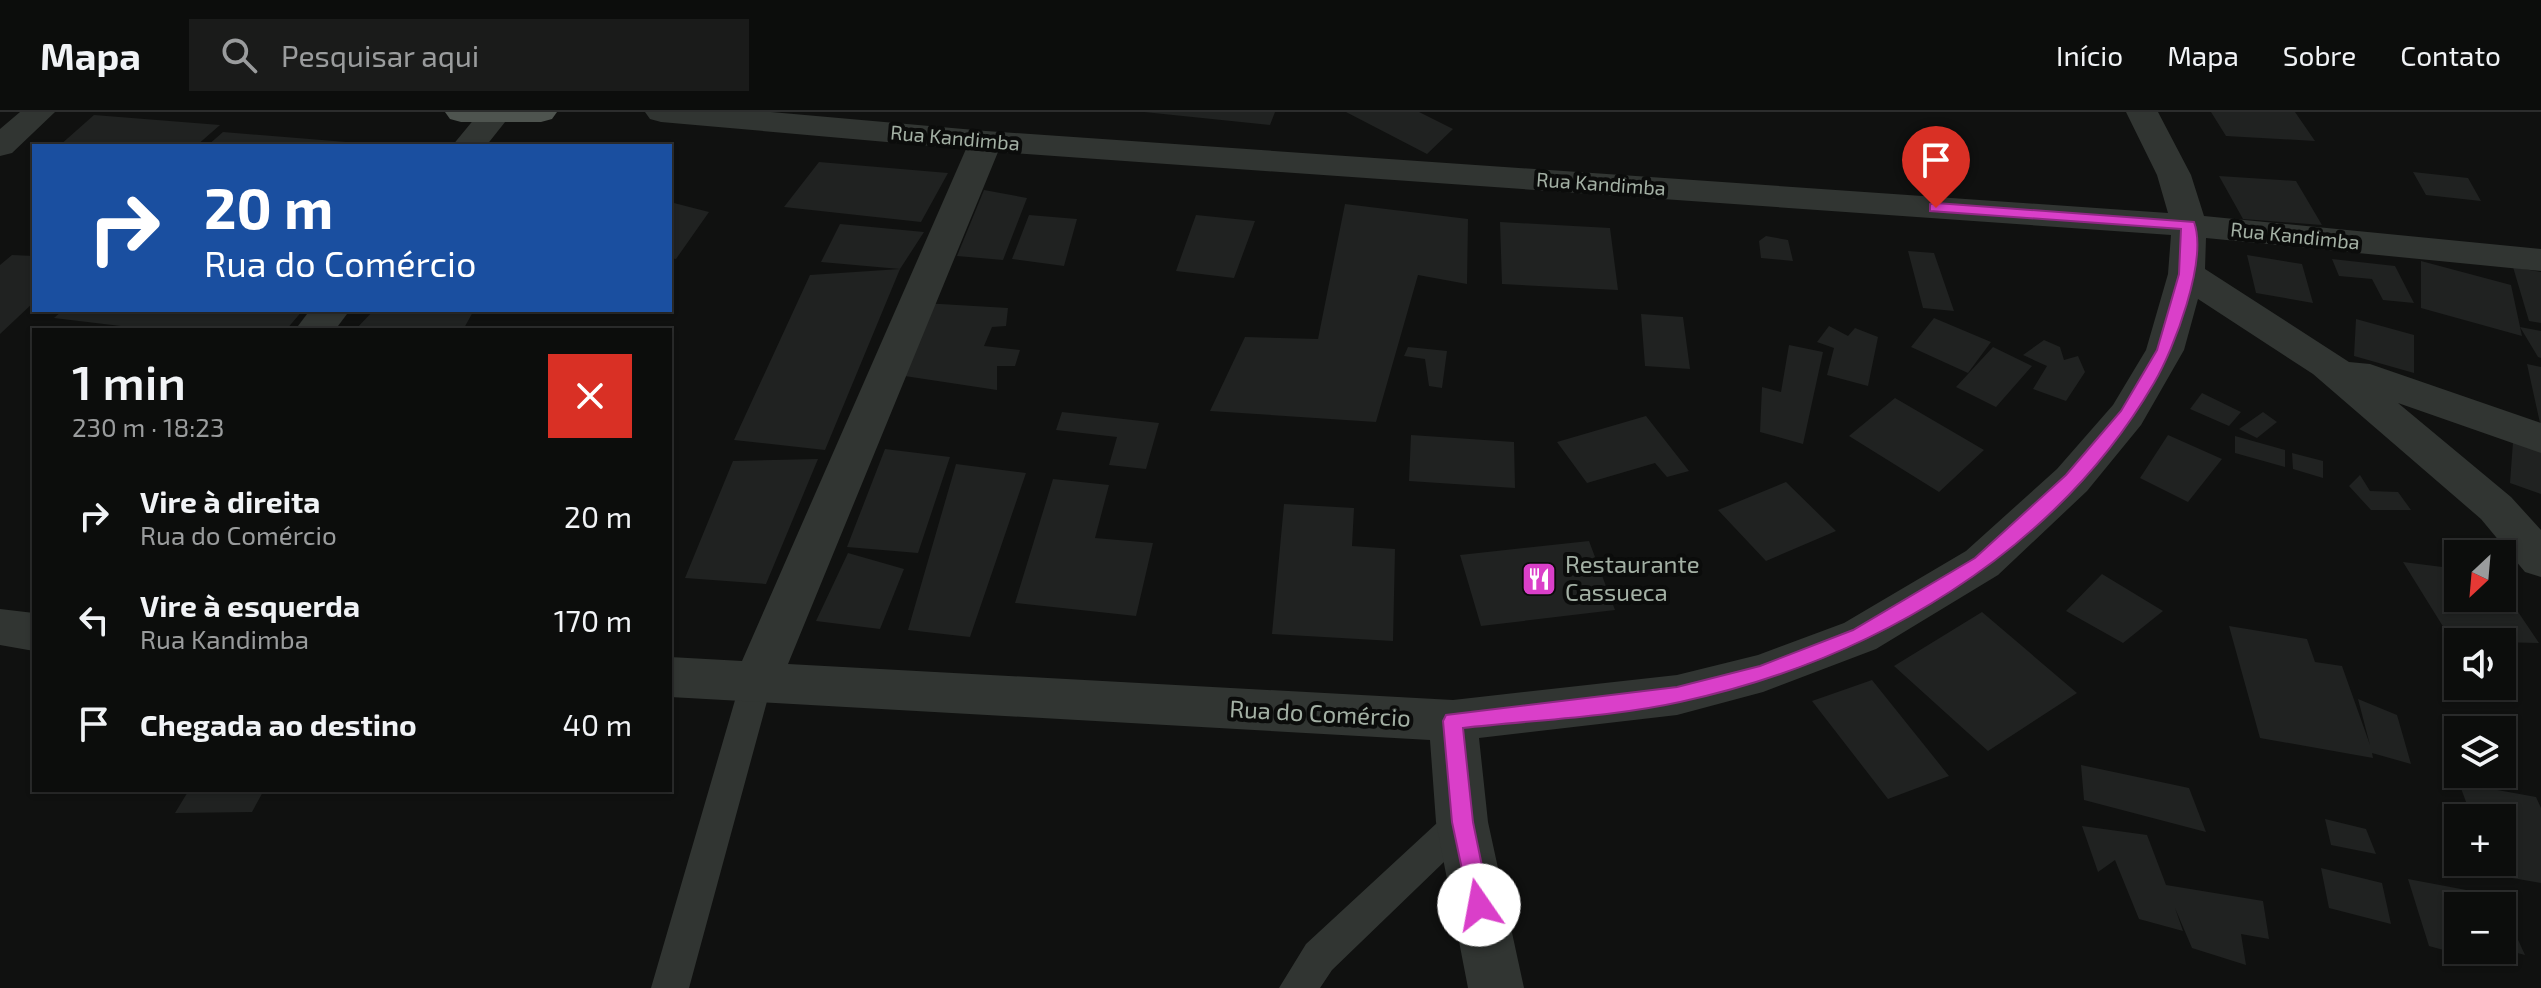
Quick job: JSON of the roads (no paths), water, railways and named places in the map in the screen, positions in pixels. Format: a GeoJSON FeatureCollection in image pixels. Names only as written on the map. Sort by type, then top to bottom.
{"type":"FeatureCollection","features":[{"type":"Feature","properties":{"kind":"main road"},"geometry":{"type":"LineString","coordinates":[[461,112],[541,112]]}},
{"type":"Feature","properties":{"kind":"street"},"geometry":{"type":"LineString","coordinates":[[0,146],[39,112]]}},
{"type":"Feature","properties":{"kind":"street","name":"Rua Kandimba"},"geometry":{"type":"LineString","coordinates":[[661,112],[986,141],[2189,225],[2541,260]]}},
{"type":"Feature","properties":{"kind":"street","name":"Rua do Comércio"},"geometry":{"type":"LineString","coordinates":[[672,677],[1453,721],[1677,695],[1763,673],[1860,636],[1982,563],[2072,480],[2127,415],[2165,350],[2186,274],[2189,225],[2174,175],[2142,112]]}},
{"type":"Feature","properties":{"kind":"street"},"geometry":{"type":"LineString","coordinates":[[471,144],[496,113]]}},
{"type":"Feature","properties":{"kind":"street"},"geometry":{"type":"LineString","coordinates":[[756,683],[986,141]]}},
{"type":"Feature","properties":{"kind":"street"},"geometry":{"type":"LineString","coordinates":[[2186,274],[2327,365],[2496,508],[2541,560]]}},
{"type":"Feature","properties":{"kind":"street"},"geometry":{"type":"LineString","coordinates":[[316,328],[329,312]]}},
{"type":"Feature","properties":{"kind":"street"},"geometry":{"type":"LineString","coordinates":[[2327,365],[2541,438]]}},
{"type":"Feature","properties":{"kind":"street"},"geometry":{"type":"LineString","coordinates":[[0,627],[32,632]]}},
{"type":"Feature","properties":{"kind":"street"},"geometry":{"type":"LineString","coordinates":[[1453,721],[1462,822],[1496,988]]}},
{"type":"Feature","properties":{"kind":"lane"},"geometry":{"type":"LineString","coordinates":[[670,988],[756,683]]}},
{"type":"Feature","properties":{"kind":"lane"},"geometry":{"type":"LineString","coordinates":[[1298,988],[1319,957],[1462,822]]}},
{"type":"Feature","properties":{"kind":"place","name":"Restaurante Cassueca"},"geometry":{"type":"Point","coordinates":[1539,579]}}]}
